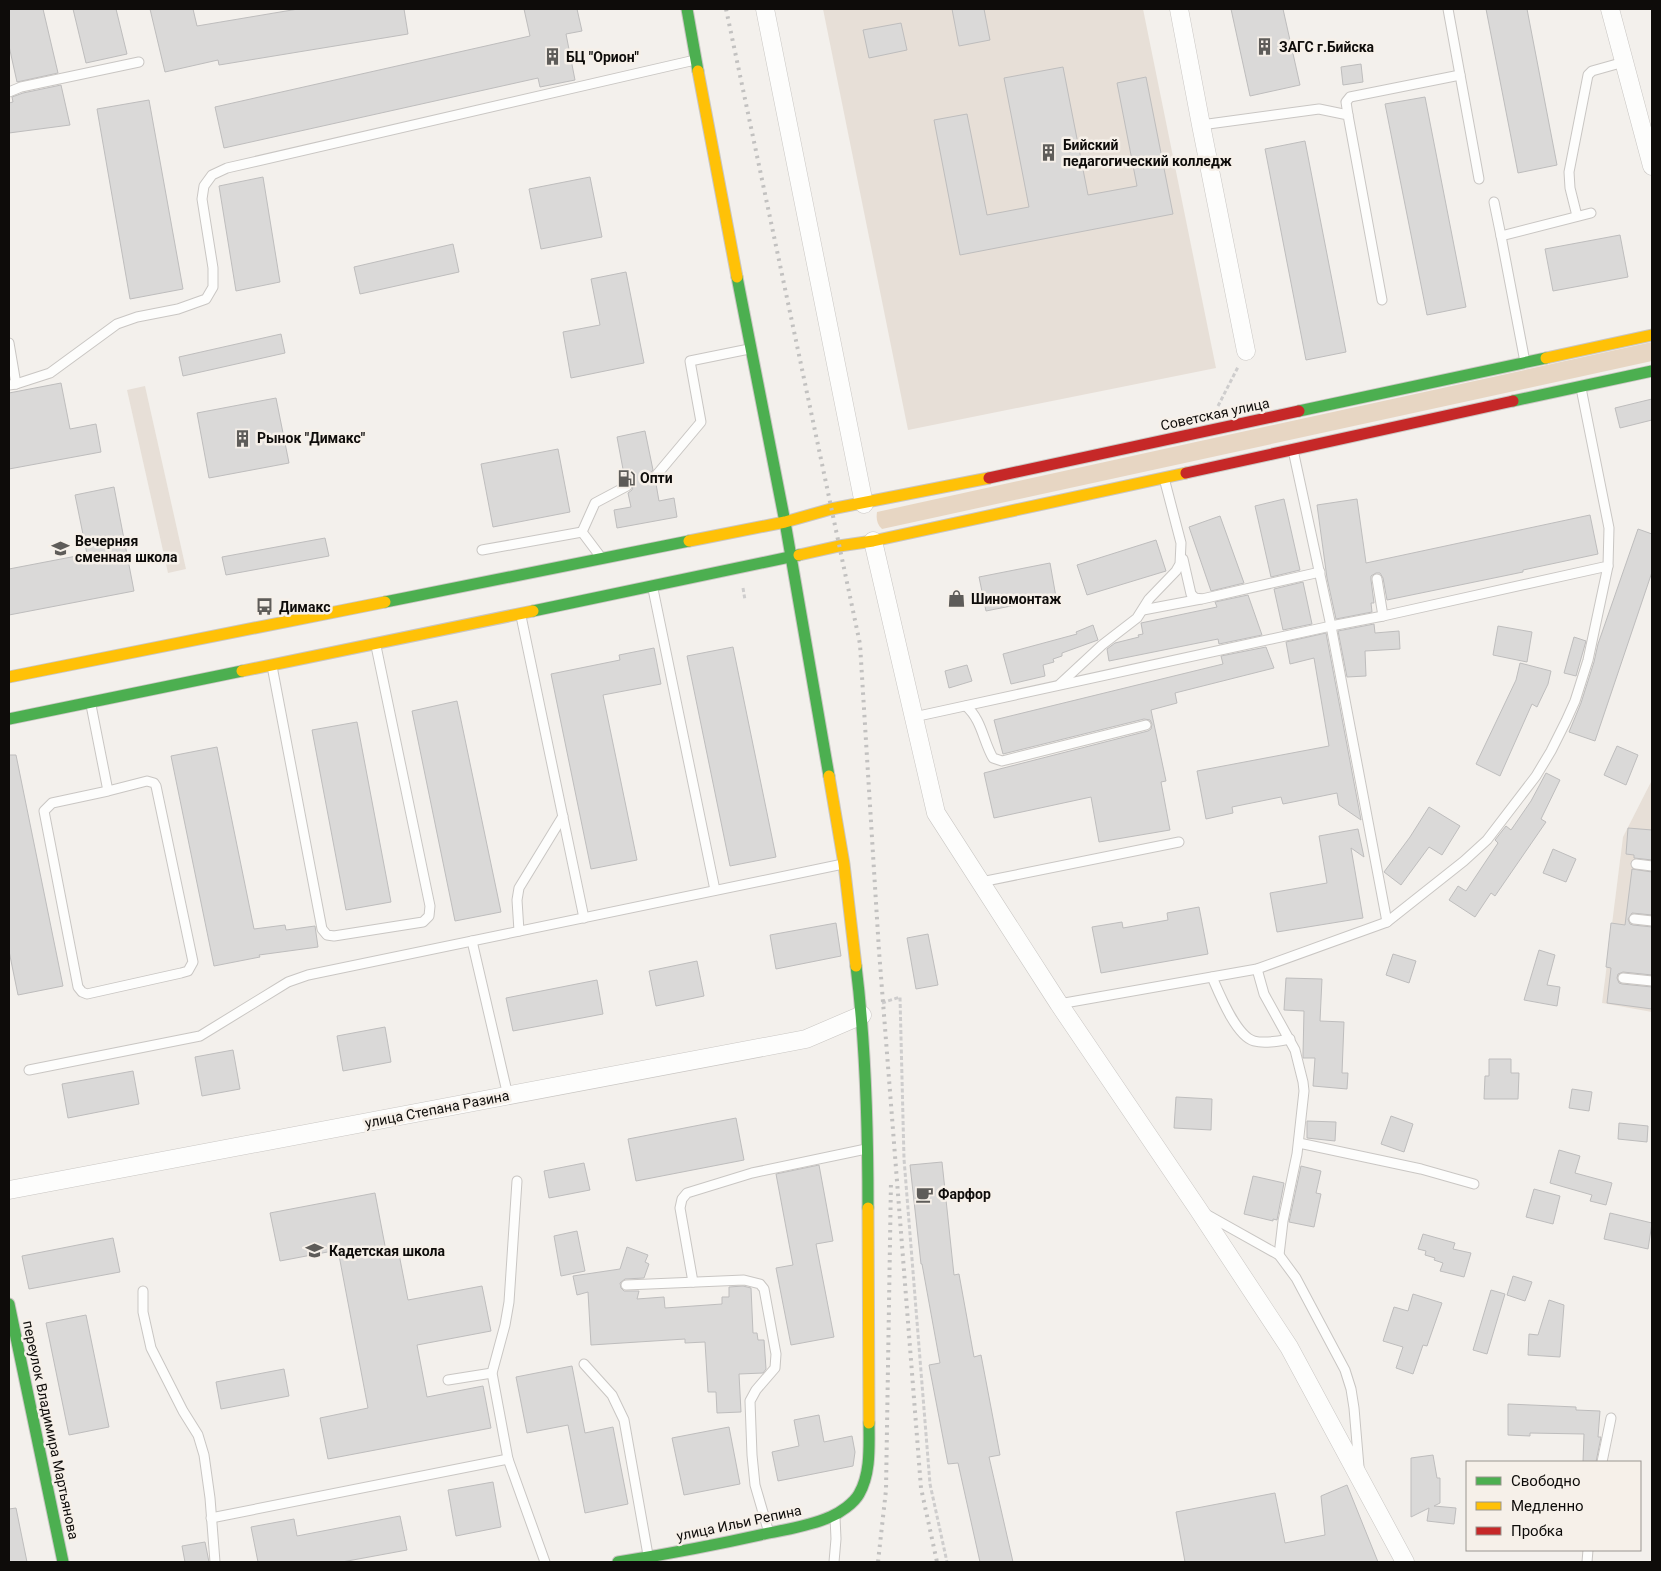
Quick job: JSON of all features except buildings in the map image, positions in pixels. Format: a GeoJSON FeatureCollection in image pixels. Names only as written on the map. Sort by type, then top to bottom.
{"type":"FeatureCollection","features":[{"type":"Feature","properties":{"kind":"main road"},"geometry":{"type":"LineString","coordinates":[[687,9],[750,349],[785,522],[844,864],[862,1015],[868,1148]]}},
{"type":"Feature","properties":{"kind":"main road","name":"Советская улица"},"geometry":{"type":"LineString","coordinates":[[9,678],[202,644],[603,563],[785,522],[831,509],[865,508],[1205,431],[1652,335]]}},
{"type":"Feature","properties":{"kind":"main road"},"geometry":{"type":"LineString","coordinates":[[9,719],[90,702],[207,673],[272,665],[521,613],[606,592],[653,586],[791,557],[872,536],[1164,478],[1652,371]]}},
{"type":"Feature","properties":{"kind":"main road","name":"улица Ильи Репина"},"geometry":{"type":"LineString","coordinates":[[618,1562],[649,1559],[813,1522],[835,1514],[850,1504],[859,1494],[867,1473],[869,1452],[868,1148]]}},
{"type":"Feature","properties":{"kind":"main road","name":"переулок Владимира Мартьянова"},"geometry":{"type":"LineString","coordinates":[[9,1304],[13,1354],[63,1562]]}},
{"type":"Feature","properties":{"kind":"street"},"geometry":{"type":"LineString","coordinates":[[765,9],[865,508]]}},
{"type":"Feature","properties":{"kind":"street"},"geometry":{"type":"LineString","coordinates":[[1179,9],[1200,125],[1246,351]]}},
{"type":"Feature","properties":{"kind":"street"},"geometry":{"type":"LineString","coordinates":[[1610,9],[1652,166]]}},
{"type":"Feature","properties":{"kind":"street"},"geometry":{"type":"LineString","coordinates":[[872,536],[936,814],[1059,1004],[1289,1347],[1405,1562]]}},
{"type":"Feature","properties":{"kind":"street","name":"улица Степана Разина"},"geometry":{"type":"LineString","coordinates":[[9,1190],[806,1039],[862,1015]]}},
{"type":"Feature","properties":{"kind":"lane"},"geometry":{"type":"LineString","coordinates":[[1448,9],[1479,179]]}},
{"type":"Feature","properties":{"kind":"lane"},"geometry":{"type":"LineString","coordinates":[[9,343],[13,384],[50,373],[117,324],[136,317],[178,309],[206,299],[213,288],[213,268],[202,199],[204,186],[212,176],[227,168],[697,59]]}},
{"type":"Feature","properties":{"kind":"lane"},"geometry":{"type":"LineString","coordinates":[[9,92],[21,87],[139,62]]}},
{"type":"Feature","properties":{"kind":"lane"},"geometry":{"type":"LineString","coordinates":[[1577,216],[1570,188],[1569,172],[1588,75],[1592,71],[1624,62]]}},
{"type":"Feature","properties":{"kind":"lane"},"geometry":{"type":"LineString","coordinates":[[1382,300],[1346,102],[1350,97],[1460,75]]}},
{"type":"Feature","properties":{"kind":"lane"},"geometry":{"type":"LineString","coordinates":[[1200,125],[1319,109],[1348,115]]}},
{"type":"Feature","properties":{"kind":"lane"},"geometry":{"type":"LineString","coordinates":[[1494,202],[1525,362]]}},
{"type":"Feature","properties":{"kind":"lane"},"geometry":{"type":"LineString","coordinates":[[1501,236],[1591,213]]}},
{"type":"Feature","properties":{"kind":"lane"},"geometry":{"type":"LineString","coordinates":[[654,478],[701,422],[690,361],[750,349]]}},
{"type":"Feature","properties":{"kind":"lane"},"geometry":{"type":"LineString","coordinates":[[1059,1004],[1258,969],[1387,922],[1464,861],[1487,840],[1536,776],[1551,751],[1575,701],[1588,660],[1608,566],[1609,528],[1581,387]]}},
{"type":"Feature","properties":{"kind":"lane"},"geometry":{"type":"LineString","coordinates":[[1293,450],[1331,626],[1387,922]]}},
{"type":"Feature","properties":{"kind":"lane"},"geometry":{"type":"LineString","coordinates":[[1164,478],[1181,543],[1191,594],[1195,598],[1202,599]]}},
{"type":"Feature","properties":{"kind":"lane"},"geometry":{"type":"LineString","coordinates":[[582,532],[595,503],[627,486]]}},
{"type":"Feature","properties":{"kind":"lane"},"geometry":{"type":"LineString","coordinates":[[482,550],[582,532]]}},
{"type":"Feature","properties":{"kind":"lane"},"geometry":{"type":"LineString","coordinates":[[582,532],[603,563]]}},
{"type":"Feature","properties":{"kind":"lane"},"geometry":{"type":"LineString","coordinates":[[1058,686],[1102,645],[1130,624],[1143,610],[1156,589],[1176,571],[1180,564],[1182,553]]}},
{"type":"Feature","properties":{"kind":"lane"},"geometry":{"type":"LineString","coordinates":[[914,718],[1608,566]]}},
{"type":"Feature","properties":{"kind":"lane"},"geometry":{"type":"LineString","coordinates":[[1143,610],[1202,599],[1320,572]]}},
{"type":"Feature","properties":{"kind":"lane"},"geometry":{"type":"LineString","coordinates":[[1377,579],[1383,616]]}},
{"type":"Feature","properties":{"kind":"lane"},"geometry":{"type":"LineString","coordinates":[[653,586],[715,890]]}},
{"type":"Feature","properties":{"kind":"lane"},"geometry":{"type":"LineString","coordinates":[[521,613],[584,918]]}},
{"type":"Feature","properties":{"kind":"lane"},"geometry":{"type":"LineString","coordinates":[[272,665],[322,929],[326,935],[334,936],[423,922],[429,916],[430,906],[375,644]]}},
{"type":"Feature","properties":{"kind":"lane"},"geometry":{"type":"LineString","coordinates":[[90,702],[108,791]]}},
{"type":"Feature","properties":{"kind":"lane"},"geometry":{"type":"LineString","coordinates":[[966,706],[978,720],[993,758],[1002,761],[1146,725]]}},
{"type":"Feature","properties":{"kind":"lane"},"geometry":{"type":"LineString","coordinates":[[147,781],[154,783],[156,786],[193,962],[188,971],[87,994],[78,987],[44,812],[52,803],[108,791],[147,781]]}},
{"type":"Feature","properties":{"kind":"lane"},"geometry":{"type":"LineString","coordinates":[[519,931],[517,900],[519,888],[562,816]]}},
{"type":"Feature","properties":{"kind":"lane"},"geometry":{"type":"LineString","coordinates":[[981,882],[1178,842]]}},
{"type":"Feature","properties":{"kind":"lane"},"geometry":{"type":"LineString","coordinates":[[29,1070],[200,1036],[288,982],[298,978],[472,940],[844,864]]}},
{"type":"Feature","properties":{"kind":"lane"},"geometry":{"type":"LineString","coordinates":[[1636,864],[1652,866]]}},
{"type":"Feature","properties":{"kind":"lane"},"geometry":{"type":"LineString","coordinates":[[1634,919],[1652,921]]}},
{"type":"Feature","properties":{"kind":"lane"},"geometry":{"type":"LineString","coordinates":[[472,940],[508,1096]]}},
{"type":"Feature","properties":{"kind":"lane"},"geometry":{"type":"LineString","coordinates":[[1258,969],[1264,994],[1295,1050],[1304,1091],[1299,1143],[1283,1222],[1280,1255]]}},
{"type":"Feature","properties":{"kind":"lane"},"geometry":{"type":"LineString","coordinates":[[1212,977],[1224,1004],[1244,1034],[1252,1041],[1290,1039]]}},
{"type":"Feature","properties":{"kind":"lane"},"geometry":{"type":"LineString","coordinates":[[1623,978],[1652,981]]}},
{"type":"Feature","properties":{"kind":"lane"},"geometry":{"type":"LineString","coordinates":[[1299,1143],[1421,1169],[1474,1184]]}},
{"type":"Feature","properties":{"kind":"lane"},"geometry":{"type":"LineString","coordinates":[[693,1282],[680,1208],[682,1199],[687,1193],[752,1173],[868,1148]]}},
{"type":"Feature","properties":{"kind":"lane"},"geometry":{"type":"LineString","coordinates":[[517,1181],[509,1302],[492,1373],[508,1459],[545,1562]]}},
{"type":"Feature","properties":{"kind":"lane"},"geometry":{"type":"LineString","coordinates":[[1198,1209],[1280,1255],[1296,1278],[1345,1370],[1354,1408],[1360,1479]]}},
{"type":"Feature","properties":{"kind":"lane"},"geometry":{"type":"LineString","coordinates":[[626,1285],[744,1280],[760,1284],[764,1289],[776,1354],[775,1368],[756,1390],[750,1401],[750,1418],[755,1486],[769,1533]]}},
{"type":"Feature","properties":{"kind":"lane"},"geometry":{"type":"LineString","coordinates":[[143,1291],[143,1312],[151,1348],[198,1435],[208,1477],[215,1562]]}},
{"type":"Feature","properties":{"kind":"lane"},"geometry":{"type":"LineString","coordinates":[[584,1364],[612,1395],[624,1420],[649,1559]]}},
{"type":"Feature","properties":{"kind":"lane"},"geometry":{"type":"LineString","coordinates":[[448,1380],[492,1373]]}},
{"type":"Feature","properties":{"kind":"lane"},"geometry":{"type":"LineString","coordinates":[[1602,1461],[1610,1418]]}},
{"type":"Feature","properties":{"kind":"lane"},"geometry":{"type":"LineString","coordinates":[[212,1518],[508,1459]]}},
{"type":"Feature","properties":{"kind":"lane"},"geometry":{"type":"LineString","coordinates":[[834,1562],[836,1540],[835,1514]]}},
{"type":"Feature","properties":{"kind":"path"},"geometry":{"type":"LineString","coordinates":[[1205,431],[1246,351]]}},
{"type":"Feature","properties":{"kind":"path"},"geometry":{"type":"LineString","coordinates":[[900,997],[904,1159],[930,1484],[946,1562]]}},
{"type":"Feature","properties":{"kind":"shaded area"},"geometry":{"type":"Polygon","coordinates":[[[823,9],[1143,9],[1216,368],[908,430],[823,9]]]}},
{"type":"Feature","properties":{"kind":"shaded area"},"geometry":{"type":"Polygon","coordinates":[[[1652,342],[1652,361],[882,529],[877,521],[877,512],[1652,342]]]}},
{"type":"Feature","properties":{"kind":"shaded area"},"geometry":{"type":"Polygon","coordinates":[[[145,386],[186,569],[168,573],[127,390],[145,386]]]}},
{"type":"Feature","properties":{"kind":"shaded area"},"geometry":{"type":"Polygon","coordinates":[[[1652,780],[1652,1012],[1602,1003],[1623,837],[1652,780]]]}},
{"type":"Feature","properties":{"kind":"railway"},"geometry":{"type":"LineString","coordinates":[[726,9],[860,644],[879,951],[921,1488],[937,1562]]}},
{"type":"Feature","properties":{"kind":"railway"},"geometry":{"type":"LineString","coordinates":[[878,1562],[886,1490],[891,1180]]}},
{"type":"Feature","properties":{"kind":"traffic: fast"},"geometry":{"type":"LineString","coordinates":[[687,9],[698,71]]}},
{"type":"Feature","properties":{"kind":"traffic: fast"},"geometry":{"type":"LineString","coordinates":[[737,277],[785,522],[829,776]]}},
{"type":"Feature","properties":{"kind":"traffic: fast"},"geometry":{"type":"LineString","coordinates":[[1299,411],[1546,358]]}},
{"type":"Feature","properties":{"kind":"traffic: fast"},"geometry":{"type":"LineString","coordinates":[[1513,401],[1652,371]]}},
{"type":"Feature","properties":{"kind":"traffic: fast"},"geometry":{"type":"LineString","coordinates":[[385,602],[689,541]]}},
{"type":"Feature","properties":{"kind":"traffic: fast"},"geometry":{"type":"LineString","coordinates":[[533,611],[799,555]]}},
{"type":"Feature","properties":{"kind":"traffic: fast"},"geometry":{"type":"LineString","coordinates":[[9,719],[242,671]]}},
{"type":"Feature","properties":{"kind":"traffic: fast"},"geometry":{"type":"LineString","coordinates":[[856,966],[866,1087],[868,1208]]}},
{"type":"Feature","properties":{"kind":"traffic: fast"},"geometry":{"type":"LineString","coordinates":[[9,1304],[63,1562]]}},
{"type":"Feature","properties":{"kind":"traffic: fast"},"geometry":{"type":"LineString","coordinates":[[618,1562],[797,1527],[814,1523],[838,1513],[854,1501],[863,1486],[868,1459],[869,1423]]}},
{"type":"Feature","properties":{"kind":"traffic: slow"},"geometry":{"type":"LineString","coordinates":[[698,71],[737,277]]}},
{"type":"Feature","properties":{"kind":"traffic: slow"},"geometry":{"type":"LineString","coordinates":[[1546,358],[1652,335]]}},
{"type":"Feature","properties":{"kind":"traffic: slow"},"geometry":{"type":"LineString","coordinates":[[799,555],[873,541],[1186,473]]}},
{"type":"Feature","properties":{"kind":"traffic: slow"},"geometry":{"type":"LineString","coordinates":[[689,541],[785,522],[831,509],[989,478]]}},
{"type":"Feature","properties":{"kind":"traffic: slow"},"geometry":{"type":"LineString","coordinates":[[9,677],[385,602]]}},
{"type":"Feature","properties":{"kind":"traffic: slow"},"geometry":{"type":"LineString","coordinates":[[242,671],[533,611]]}},
{"type":"Feature","properties":{"kind":"traffic: slow"},"geometry":{"type":"LineString","coordinates":[[829,776],[844,864],[856,966]]}},
{"type":"Feature","properties":{"kind":"traffic: slow"},"geometry":{"type":"LineString","coordinates":[[868,1208],[869,1423]]}},
{"type":"Feature","properties":{"kind":"traffic: jam"},"geometry":{"type":"LineString","coordinates":[[1186,473],[1513,401]]}},
{"type":"Feature","properties":{"kind":"traffic: jam"},"geometry":{"type":"LineString","coordinates":[[989,478],[1299,411]]}},
{"type":"Feature","properties":{"kind":"place","name":"ЗАГС г.Бийска"},"geometry":{"type":"Point","coordinates":[1265,47]}},
{"type":"Feature","properties":{"kind":"place","name":"БЦ \"Орион\""},"geometry":{"type":"Point","coordinates":[552,57]}},
{"type":"Feature","properties":{"kind":"place","name":"Бийский педагогический колледж"},"geometry":{"type":"Point","coordinates":[1049,153]}},
{"type":"Feature","properties":{"kind":"place","name":"Рынок \"Димакс\""},"geometry":{"type":"Point","coordinates":[243,438]}},
{"type":"Feature","properties":{"kind":"place","name":"Опти"},"geometry":{"type":"Point","coordinates":[626,478]}},
{"type":"Feature","properties":{"kind":"place","name":"Вечерняя сменная школа"},"geometry":{"type":"Point","coordinates":[61,549]}},
{"type":"Feature","properties":{"kind":"place","name":"Шиномонтаж"},"geometry":{"type":"Point","coordinates":[957,599]}},
{"type":"Feature","properties":{"kind":"place","name":"Димакс"},"geometry":{"type":"Point","coordinates":[265,607]}},
{"type":"Feature","properties":{"kind":"place","name":"Фарфор"},"geometry":{"type":"Point","coordinates":[924,1194]}},
{"type":"Feature","properties":{"kind":"place","name":"Кадетская школа"},"geometry":{"type":"Point","coordinates":[315,1251]}}]}
